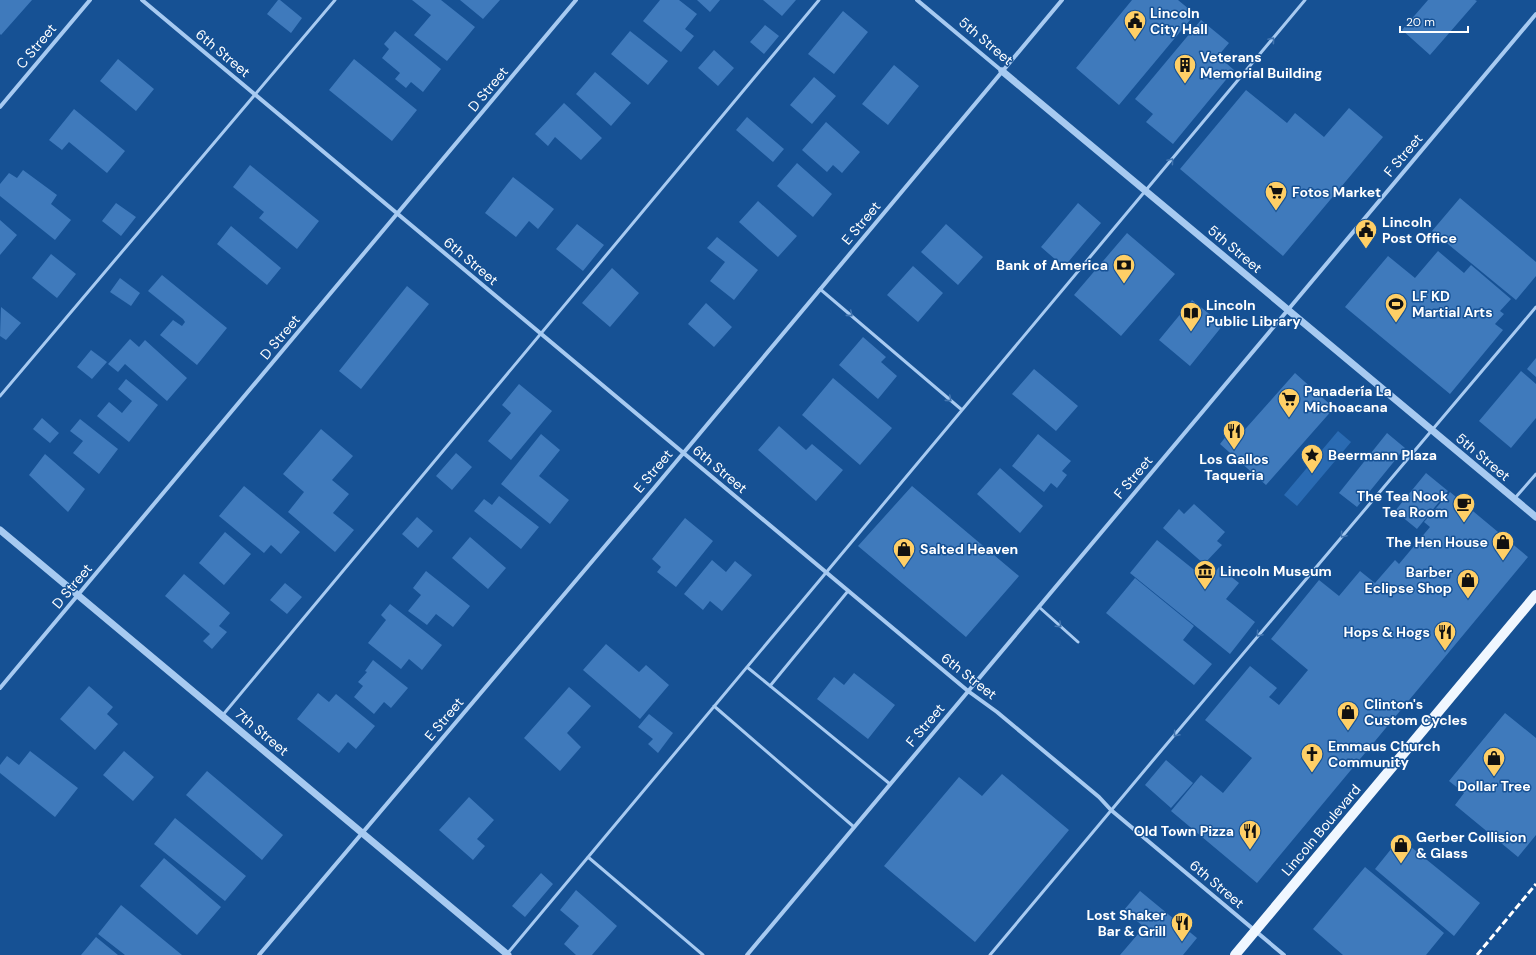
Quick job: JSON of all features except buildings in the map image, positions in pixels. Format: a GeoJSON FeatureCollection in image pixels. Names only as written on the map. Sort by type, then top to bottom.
{"type":"FeatureCollection","features":[{"type":"Feature","properties":{"kind":"main road","name":"Lincoln Boulevard"},"geometry":{"type":"LineString","coordinates":[[1235,955],[1536,595]]}},
{"type":"Feature","properties":{"kind":"street","name":"C Street"},"geometry":{"type":"LineString","coordinates":[[0,107],[90,0]]}},
{"type":"Feature","properties":{"kind":"street","name":"6th Street"},"geometry":{"type":"LineString","coordinates":[[142,0],[968,691],[1010,722],[1099,797],[1111,810],[1284,955]]}},
{"type":"Feature","properties":{"kind":"street","name":"D Street"},"geometry":{"type":"LineString","coordinates":[[0,688],[576,0]]}},
{"type":"Feature","properties":{"kind":"street","name":"5th Street"},"geometry":{"type":"LineString","coordinates":[[917,0],[1536,517]]}},
{"type":"Feature","properties":{"kind":"street","name":"E Street"},"geometry":{"type":"LineString","coordinates":[[259,955],[683,453],[1062,0]]}},
{"type":"Feature","properties":{"kind":"street","name":"F Street"},"geometry":{"type":"LineString","coordinates":[[747,955],[1536,14]]}},
{"type":"Feature","properties":{"kind":"street","name":"7th Street"},"geometry":{"type":"LineString","coordinates":[[0,530],[508,954]]}},
{"type":"Feature","properties":{"kind":"lane"},"geometry":{"type":"LineString","coordinates":[[0,396],[335,0]]}},
{"type":"Feature","properties":{"kind":"lane"},"geometry":{"type":"LineString","coordinates":[[222,716],[819,0]]}},
{"type":"Feature","properties":{"kind":"lane"},"geometry":{"type":"LineString","coordinates":[[508,954],[1305,0]]}},
{"type":"Feature","properties":{"kind":"lane"},"geometry":{"type":"LineString","coordinates":[[820,289],[962,410]]}},
{"type":"Feature","properties":{"kind":"lane"},"geometry":{"type":"LineString","coordinates":[[990,955],[1536,307]]}},
{"type":"Feature","properties":{"kind":"lane"},"geometry":{"type":"LineString","coordinates":[[1514,499],[1536,474]]}},
{"type":"Feature","properties":{"kind":"lane"},"geometry":{"type":"LineString","coordinates":[[770,686],[848,591]]}},
{"type":"Feature","properties":{"kind":"lane"},"geometry":{"type":"LineString","coordinates":[[1039,607],[1078,642]]}},
{"type":"Feature","properties":{"kind":"lane"},"geometry":{"type":"LineString","coordinates":[[747,667],[890,784]]}},
{"type":"Feature","properties":{"kind":"lane"},"geometry":{"type":"LineString","coordinates":[[714,706],[854,827]]}},
{"type":"Feature","properties":{"kind":"lane"},"geometry":{"type":"LineString","coordinates":[[588,857],[703,955]]}},
{"type":"Feature","properties":{"kind":"shaded area"},"geometry":{"type":"Polygon","coordinates":[[[1338,431],[1351,442],[1297,506],[1284,495],[1338,431]]]}},
{"type":"Feature","properties":{"kind":"railway"},"geometry":{"type":"LineString","coordinates":[[1477,955],[1536,884]]}},
{"type":"Feature","properties":{"kind":"place","name":"Lincoln City Hall"},"geometry":{"type":"Point","coordinates":[1135,40]}},
{"type":"Feature","properties":{"kind":"place","name":"Veterans Memorial Building"},"geometry":{"type":"Point","coordinates":[1185,84]}},
{"type":"Feature","properties":{"kind":"place","name":"Fotos Market"},"geometry":{"type":"Point","coordinates":[1276,212]}},
{"type":"Feature","properties":{"kind":"place","name":"Lincoln Post Office"},"geometry":{"type":"Point","coordinates":[1366,250]}},
{"type":"Feature","properties":{"kind":"place","name":"Bank of America"},"geometry":{"type":"Point","coordinates":[1124,284]}},
{"type":"Feature","properties":{"kind":"place","name":"LF KD Martial Arts"},"geometry":{"type":"Point","coordinates":[1396,324]}},
{"type":"Feature","properties":{"kind":"place","name":"Lincoln Public Library"},"geometry":{"type":"Point","coordinates":[1191,332]}},
{"type":"Feature","properties":{"kind":"place","name":"Panadería La Michoacana"},"geometry":{"type":"Point","coordinates":[1289,418]}},
{"type":"Feature","properties":{"kind":"place","name":"Los Gallos Taqueria"},"geometry":{"type":"Point","coordinates":[1234,450]}},
{"type":"Feature","properties":{"kind":"place","name":"Beermann Plaza"},"geometry":{"type":"Point","coordinates":[1312,474]}},
{"type":"Feature","properties":{"kind":"place","name":"The Tea Nook Tea Room"},"geometry":{"type":"Point","coordinates":[1464,524]}},
{"type":"Feature","properties":{"kind":"place","name":"The Hen House"},"geometry":{"type":"Point","coordinates":[1503,562]}},
{"type":"Feature","properties":{"kind":"place","name":"Salted Heaven"},"geometry":{"type":"Point","coordinates":[904,568]}},
{"type":"Feature","properties":{"kind":"place","name":"Lincoln Museum"},"geometry":{"type":"Point","coordinates":[1205,590]}},
{"type":"Feature","properties":{"kind":"place","name":"Barber Eclipse Shop"},"geometry":{"type":"Point","coordinates":[1468,600]}},
{"type":"Feature","properties":{"kind":"place","name":"Hops & Hogs"},"geometry":{"type":"Point","coordinates":[1445,652]}},
{"type":"Feature","properties":{"kind":"place","name":"Clinton's Custom Cycles"},"geometry":{"type":"Point","coordinates":[1348,732]}},
{"type":"Feature","properties":{"kind":"place","name":"Emmaus Church Community"},"geometry":{"type":"Point","coordinates":[1312,774]}},
{"type":"Feature","properties":{"kind":"place","name":"Dollar Tree"},"geometry":{"type":"Point","coordinates":[1494,778]}},
{"type":"Feature","properties":{"kind":"place","name":"Old Town Pizza"},"geometry":{"type":"Point","coordinates":[1250,850]}},
{"type":"Feature","properties":{"kind":"place","name":"Gerber Collision & Glass"},"geometry":{"type":"Point","coordinates":[1401,864]}},
{"type":"Feature","properties":{"kind":"place","name":"Lost Shaker Bar & Grill"},"geometry":{"type":"Point","coordinates":[1182,942]}}]}
